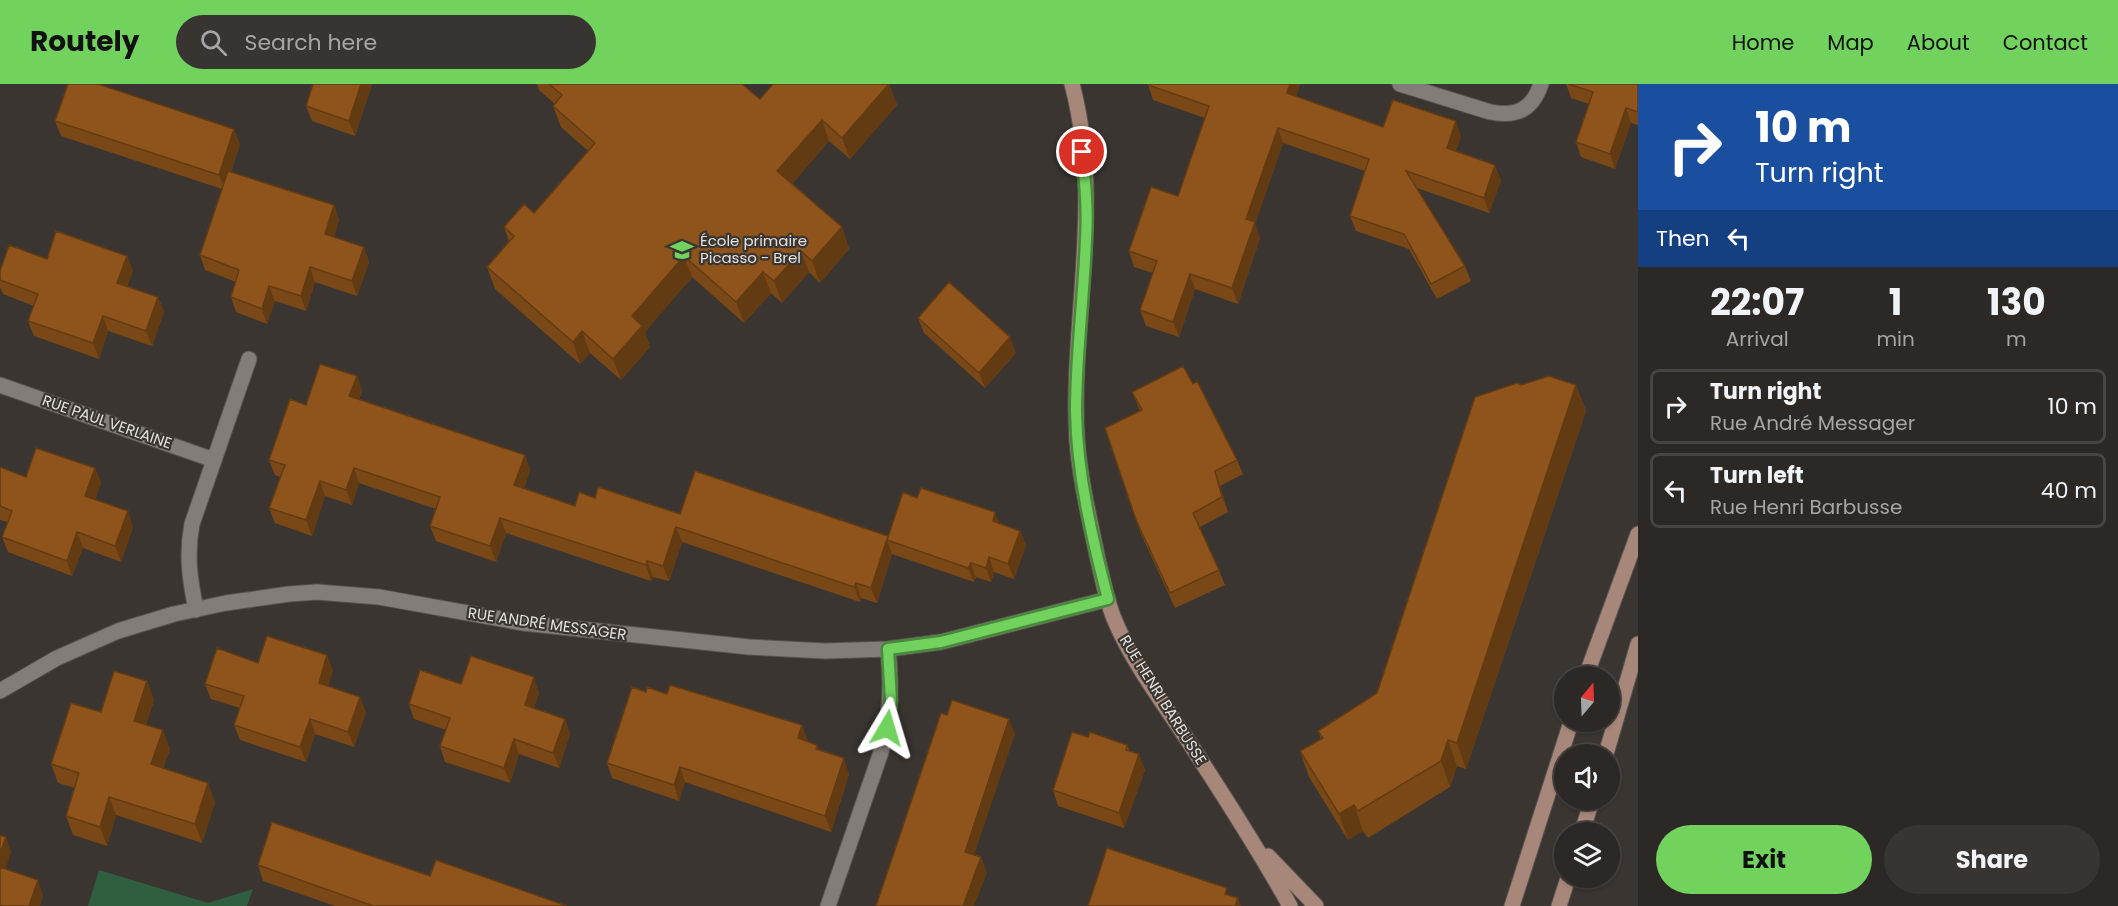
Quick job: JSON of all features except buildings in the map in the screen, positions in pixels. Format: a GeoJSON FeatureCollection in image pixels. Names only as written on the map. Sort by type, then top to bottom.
{"type":"FeatureCollection","features":[{"type":"Feature","properties":{"kind":"street","name":"RUE HENRI BARBUSSE"},"geometry":{"type":"LineString","coordinates":[[1072,84],[1081,136],[1087,236],[1077,372],[1077,441],[1086,503],[1108,599],[1130,653],[1254,841],[1290,906]]}},
{"type":"Feature","properties":{"kind":"street"},"geometry":{"type":"LineString","coordinates":[[1400,84],[1504,115],[1519,112],[1531,104],[1541,84]]}},
{"type":"Feature","properties":{"kind":"street"},"geometry":{"type":"LineString","coordinates":[[196,610],[189,572],[188,545],[192,524],[249,359]]}},
{"type":"Feature","properties":{"kind":"street","name":"RUE PAUL VERLAINE"},"geometry":{"type":"LineString","coordinates":[[0,385],[214,460]]}},
{"type":"Feature","properties":{"kind":"street"},"geometry":{"type":"LineString","coordinates":[[1590,666],[1638,534]]}},
{"type":"Feature","properties":{"kind":"street","name":"RUE ANDRÉ MESSAGER"},"geometry":{"type":"LineString","coordinates":[[0,691],[90,642],[118,631],[196,610],[289,594],[336,593],[379,597],[523,623],[652,638],[789,650],[888,649],[941,642],[1108,599]]}},
{"type":"Feature","properties":{"kind":"street"},"geometry":{"type":"LineString","coordinates":[[1608,744],[1638,644]]}},
{"type":"Feature","properties":{"kind":"street"},"geometry":{"type":"LineString","coordinates":[[828,906],[881,752],[887,728],[891,701],[888,649]]}},
{"type":"Feature","properties":{"kind":"street"},"geometry":{"type":"LineString","coordinates":[[1512,906],[1568,732]]}},
{"type":"Feature","properties":{"kind":"street","name":"RUE HENRI BARBUSSE"},"geometry":{"type":"LineString","coordinates":[[1254,841],[1316,906]]}},
{"type":"Feature","properties":{"kind":"street"},"geometry":{"type":"LineString","coordinates":[[1559,906],[1565,888]]}},
{"type":"Feature","properties":{"kind":"green space"},"geometry":{"type":"Polygon","coordinates":[[[99,870],[208,903],[253,889],[247,906],[88,906],[99,870]]]}},
{"type":"Feature","properties":{"kind":"place","name":"École primaire Picasso - Brel"},"geometry":{"type":"Point","coordinates":[682,250]}},
{"type":"Feature","properties":{"kind":"route"},"geometry":{"type":"LineString","coordinates":[[887,728],[891,701],[888,649],[941,642],[1108,599],[1086,503],[1077,441],[1077,372],[1087,236],[1082,152]]}}]}
